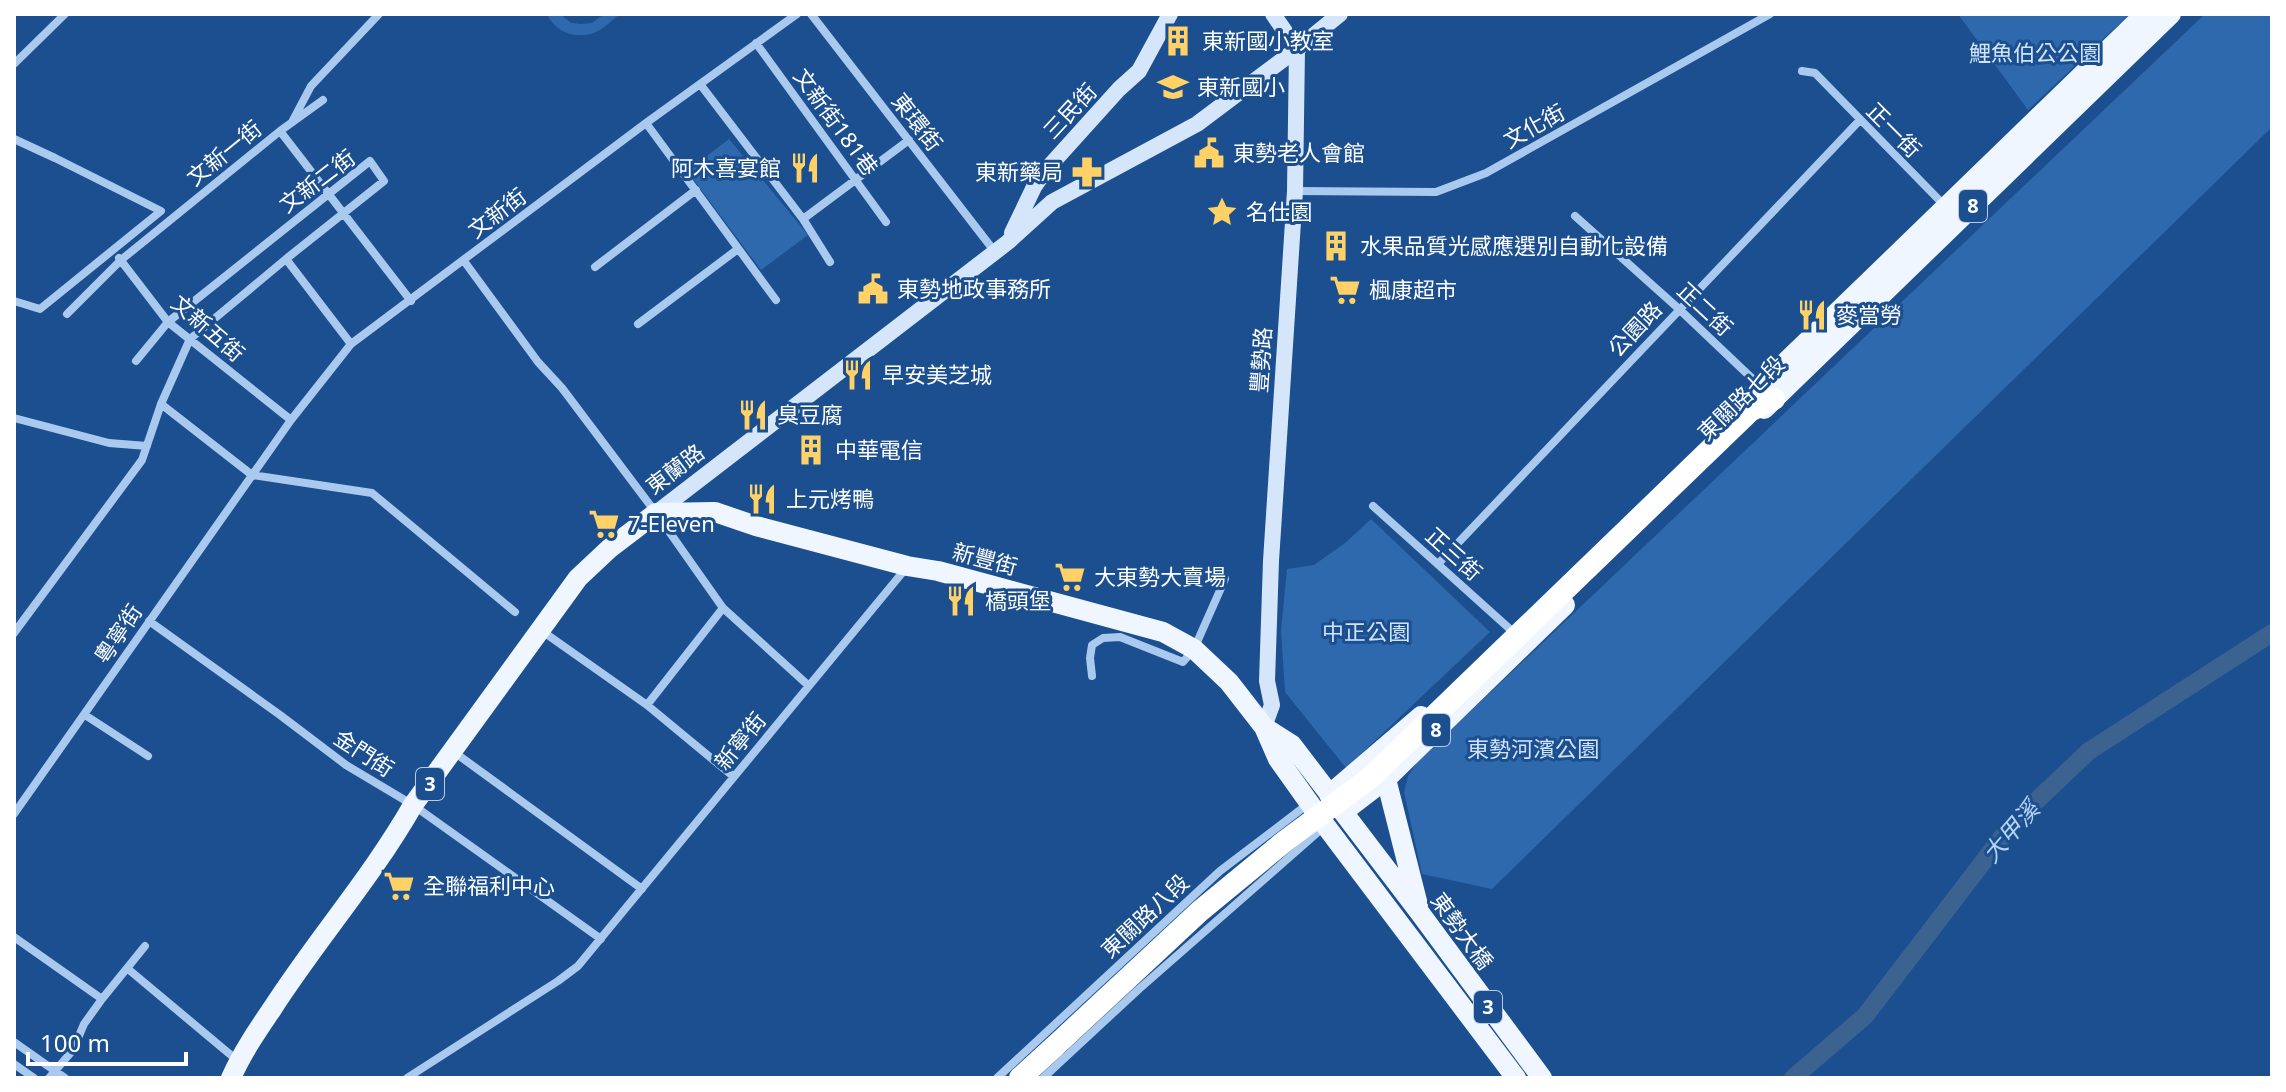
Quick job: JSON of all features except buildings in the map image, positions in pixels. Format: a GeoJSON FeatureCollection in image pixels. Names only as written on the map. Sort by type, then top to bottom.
{"type":"FeatureCollection","features":[{"type":"Feature","properties":{"kind":"highway"},"geometry":{"type":"LineString","coordinates":[[1020,1078],[1200,911],[1285,841],[1370,778],[1514,633],[1768,392]]}},
{"type":"Feature","properties":{"kind":"main road","name":"東關路七段"},"geometry":{"type":"LineString","coordinates":[[1952,214],[2145,14]]}},
{"type":"Feature","properties":{"kind":"main road","name":"東關路七段"},"geometry":{"type":"LineString","coordinates":[[1329,795],[1433,719],[1952,214],[2171,14]]}},
{"type":"Feature","properties":{"kind":"main road","name":"東關路七段"},"geometry":{"type":"LineString","coordinates":[[1343,812],[1386,779],[1433,719],[1514,633],[1673,475],[1768,392]]}},
{"type":"Feature","properties":{"kind":"main road","name":"新豐街"},"geometry":{"type":"LineString","coordinates":[[656,513],[715,512],[756,526],[1163,632],[1194,649],[1229,682],[1264,727]]}},
{"type":"Feature","properties":{"kind":"main road","name":"東蘭路"},"geometry":{"type":"LineString","coordinates":[[234,1070],[310,953],[391,844],[413,805],[578,578],[610,548],[656,513]]}},
{"type":"Feature","properties":{"kind":"main road","name":"3"},"geometry":{"type":"LineString","coordinates":[[1264,727],[1292,745],[1343,812]]}},
{"type":"Feature","properties":{"kind":"main road","name":"3"},"geometry":{"type":"LineString","coordinates":[[1264,727],[1278,759],[1325,825]]}},
{"type":"Feature","properties":{"kind":"main road"},"geometry":{"type":"LineString","coordinates":[[1386,779],[1420,913]]}},
{"type":"Feature","properties":{"kind":"main road","name":"東勢大橋"},"geometry":{"type":"LineString","coordinates":[[1343,812],[1542,1078]]}},
{"type":"Feature","properties":{"kind":"main road","name":"東勢大橋"},"geometry":{"type":"LineString","coordinates":[[1325,825],[1516,1078]]}},
{"type":"Feature","properties":{"kind":"street"},"geometry":{"type":"LineString","coordinates":[[14,64],[65,14]]}},
{"type":"Feature","properties":{"kind":"street"},"geometry":{"type":"LineString","coordinates":[[292,122],[311,86],[379,14]]}},
{"type":"Feature","properties":{"kind":"street","name":"文新街"},"geometry":{"type":"LineString","coordinates":[[252,475],[351,344],[797,14]]}},
{"type":"Feature","properties":{"kind":"street","name":"東環街"},"geometry":{"type":"LineString","coordinates":[[811,14],[909,140],[1001,247]]}},
{"type":"Feature","properties":{"kind":"street","name":"三民街"},"geometry":{"type":"LineString","coordinates":[[1001,247],[1045,171],[1139,71],[1170,14]]}},
{"type":"Feature","properties":{"kind":"street"},"geometry":{"type":"LineString","coordinates":[[1273,14],[1297,49],[1340,14]]}},
{"type":"Feature","properties":{"kind":"street","name":"文化街"},"geometry":{"type":"LineString","coordinates":[[1295,191],[1436,192],[1486,173],[1770,14]]}},
{"type":"Feature","properties":{"kind":"street","name":"文新街181巷"},"geometry":{"type":"LineString","coordinates":[[756,43],[886,222]]}},
{"type":"Feature","properties":{"kind":"street","name":"東蘭路"},"geometry":{"type":"LineString","coordinates":[[656,513],[1001,247],[1052,202],[1185,132],[1297,49]]}},
{"type":"Feature","properties":{"kind":"street","name":"豐勢路"},"geometry":{"type":"LineString","coordinates":[[1264,727],[1272,705],[1267,681],[1271,561],[1295,191],[1297,49]]}},
{"type":"Feature","properties":{"kind":"street","name":"正一街"},"geometry":{"type":"LineString","coordinates":[[1802,71],[1815,73],[1952,214]]}},
{"type":"Feature","properties":{"kind":"street"},"geometry":{"type":"LineString","coordinates":[[700,84],[803,219],[830,262]]}},
{"type":"Feature","properties":{"kind":"street"},"geometry":{"type":"LineString","coordinates":[[280,131],[323,100]]}},
{"type":"Feature","properties":{"kind":"street","name":"公園路"},"geometry":{"type":"LineString","coordinates":[[1438,564],[1859,121]]}},
{"type":"Feature","properties":{"kind":"street"},"geometry":{"type":"LineString","coordinates":[[646,123],[776,300]]}},
{"type":"Feature","properties":{"kind":"street","name":"文新一街"},"geometry":{"type":"LineString","coordinates":[[67,314],[121,260],[280,131],[411,301]]}},
{"type":"Feature","properties":{"kind":"street"},"geometry":{"type":"LineString","coordinates":[[14,139],[161,211],[40,309],[14,301]]}},
{"type":"Feature","properties":{"kind":"street"},"geometry":{"type":"LineString","coordinates":[[803,219],[909,140]]}},
{"type":"Feature","properties":{"kind":"street","name":"文新二街"},"geometry":{"type":"LineString","coordinates":[[136,361],[168,322],[370,161],[384,181],[190,339],[161,404]]}},
{"type":"Feature","properties":{"kind":"street"},"geometry":{"type":"LineString","coordinates":[[595,267],[696,190]]}},
{"type":"Feature","properties":{"kind":"street","name":"正二街"},"geometry":{"type":"LineString","coordinates":[[1575,216],[1768,392]]}},
{"type":"Feature","properties":{"kind":"street"},"geometry":{"type":"LineString","coordinates":[[638,324],[738,249]]}},
{"type":"Feature","properties":{"kind":"street","name":"文新五街"},"geometry":{"type":"LineString","coordinates":[[114,251],[168,322],[291,420]]}},
{"type":"Feature","properties":{"kind":"street"},"geometry":{"type":"LineString","coordinates":[[286,259],[351,344]]}},
{"type":"Feature","properties":{"kind":"street"},"geometry":{"type":"LineString","coordinates":[[464,261],[656,513],[723,608],[809,686]]}},
{"type":"Feature","properties":{"kind":"street"},"geometry":{"type":"LineString","coordinates":[[14,633],[142,460],[161,404],[252,475],[372,493],[515,612]]}},
{"type":"Feature","properties":{"kind":"street"},"geometry":{"type":"LineString","coordinates":[[14,418],[109,443],[147,446]]}},
{"type":"Feature","properties":{"kind":"street","name":"粵寧街"},"geometry":{"type":"LineString","coordinates":[[14,814],[252,475]]}},
{"type":"Feature","properties":{"kind":"street","name":"正三街"},"geometry":{"type":"LineString","coordinates":[[1373,506],[1514,633]]}},
{"type":"Feature","properties":{"kind":"street","name":"新寧街"},"geometry":{"type":"LineString","coordinates":[[601,939],[907,566]]}},
{"type":"Feature","properties":{"kind":"street"},"geometry":{"type":"LineString","coordinates":[[1092,676],[1092,645],[1103,638],[1120,637],[1183,662],[1194,649],[1225,579]]}},
{"type":"Feature","properties":{"kind":"street"},"geometry":{"type":"LineString","coordinates":[[647,705],[723,608]]}},
{"type":"Feature","properties":{"kind":"street","name":"金門街"},"geometry":{"type":"LineString","coordinates":[[149,621],[346,765],[413,805],[601,939]]}},
{"type":"Feature","properties":{"kind":"street"},"geometry":{"type":"LineString","coordinates":[[541,630],[647,705],[734,777]]}},
{"type":"Feature","properties":{"kind":"street"},"geometry":{"type":"LineString","coordinates":[[85,715],[148,756]]}},
{"type":"Feature","properties":{"kind":"street"},"geometry":{"type":"LineString","coordinates":[[454,752],[642,889]]}},
{"type":"Feature","properties":{"kind":"street","name":"東關路八段"},"geometry":{"type":"LineString","coordinates":[[997,1078],[1220,871],[1309,803],[1329,795]]}},
{"type":"Feature","properties":{"kind":"street"},"geometry":{"type":"LineString","coordinates":[[1043,1078],[1139,989],[1343,812]]}},
{"type":"Feature","properties":{"kind":"street"},"geometry":{"type":"LineString","coordinates":[[14,937],[102,999]]}},
{"type":"Feature","properties":{"kind":"street"},"geometry":{"type":"LineString","coordinates":[[407,1078],[558,981],[578,966],[601,939]]}},
{"type":"Feature","properties":{"kind":"street"},"geometry":{"type":"LineString","coordinates":[[49,1078],[73,1050],[84,1024],[102,999],[145,946]]}},
{"type":"Feature","properties":{"kind":"street"},"geometry":{"type":"LineString","coordinates":[[128,969],[234,1070]]}},
{"type":"Feature","properties":{"kind":"street"},"geometry":{"type":"LineString","coordinates":[[14,1042],[65,1078]]}},
{"type":"Feature","properties":{"kind":"street"},"geometry":{"type":"LineString","coordinates":[[14,1064],[34,1078]]}},
{"type":"Feature","properties":{"kind":"green space"},"geometry":{"type":"Polygon","coordinates":[[[547,14],[560,14],[571,23],[581,24],[592,23],[604,14],[620,14],[591,34],[576,35],[556,26],[547,14]]]}},
{"type":"Feature","properties":{"kind":"green space","name":"鯉魚伯公公園"},"geometry":{"type":"Polygon","coordinates":[[[1958,14],[2130,14],[2028,110],[1958,14]]]}},
{"type":"Feature","properties":{"kind":"green space","name":"東勢河濱公園"},"geometry":{"type":"Polygon","coordinates":[[[2205,14],[2272,14],[2272,127],[1492,889],[1422,874],[1404,792],[1408,776],[1418,761],[2205,14]]]}},
{"type":"Feature","properties":{"kind":"green space"},"geometry":{"type":"Polygon","coordinates":[[[729,139],[808,235],[761,270],[687,171],[729,139]]]}},
{"type":"Feature","properties":{"kind":"green space","name":"中正公園"},"geometry":{"type":"Polygon","coordinates":[[[1371,519],[1490,632],[1346,768],[1285,692],[1281,630],[1287,569],[1314,565],[1371,519]]]}},
{"type":"Feature","properties":{"kind":"waterway","name":"大甲溪"},"geometry":{"type":"LineString","coordinates":[[1793,1078],[1865,1016],[2013,823],[2089,751],[2272,633]]}},
{"type":"Feature","properties":{"kind":"place","name":"東新國小教室"},"geometry":{"type":"Point","coordinates":[1178,41]}},
{"type":"Feature","properties":{"kind":"place","name":"東新國小"},"geometry":{"type":"Point","coordinates":[1173,87]}},
{"type":"Feature","properties":{"kind":"place","name":"東勢老人會館"},"geometry":{"type":"Point","coordinates":[1209,153]}},
{"type":"Feature","properties":{"kind":"place","name":"阿木喜宴館"},"geometry":{"type":"Point","coordinates":[805,168]}},
{"type":"Feature","properties":{"kind":"place","name":"東新藥局"},"geometry":{"type":"Point","coordinates":[1087,172]}},
{"type":"Feature","properties":{"kind":"place","name":"名仕園"},"geometry":{"type":"Point","coordinates":[1222,212]}},
{"type":"Feature","properties":{"kind":"place","name":"水果品質光感應選別自動化設備"},"geometry":{"type":"Point","coordinates":[1336,246]}},
{"type":"Feature","properties":{"kind":"place","name":"東勢地政事務所"},"geometry":{"type":"Point","coordinates":[873,289]}},
{"type":"Feature","properties":{"kind":"place","name":"楓康超市"},"geometry":{"type":"Point","coordinates":[1345,290]}},
{"type":"Feature","properties":{"kind":"place","name":"麥當勞"},"geometry":{"type":"Point","coordinates":[1812,315]}},
{"type":"Feature","properties":{"kind":"place","name":"早安美芝城"},"geometry":{"type":"Point","coordinates":[858,375]}},
{"type":"Feature","properties":{"kind":"place","name":"臭豆腐"},"geometry":{"type":"Point","coordinates":[753,415]}},
{"type":"Feature","properties":{"kind":"place","name":"中華電信"},"geometry":{"type":"Point","coordinates":[811,450]}},
{"type":"Feature","properties":{"kind":"place","name":"上元烤鴨"},"geometry":{"type":"Point","coordinates":[762,499]}},
{"type":"Feature","properties":{"kind":"place","name":"7-Eleven"},"geometry":{"type":"Point","coordinates":[604,524]}},
{"type":"Feature","properties":{"kind":"place","name":"大東勢大賣場"},"geometry":{"type":"Point","coordinates":[1070,577]}},
{"type":"Feature","properties":{"kind":"place","name":"橋頭堡"},"geometry":{"type":"Point","coordinates":[961,601]}},
{"type":"Feature","properties":{"kind":"place","name":"全聯福利中心"},"geometry":{"type":"Point","coordinates":[399,886]}}]}
